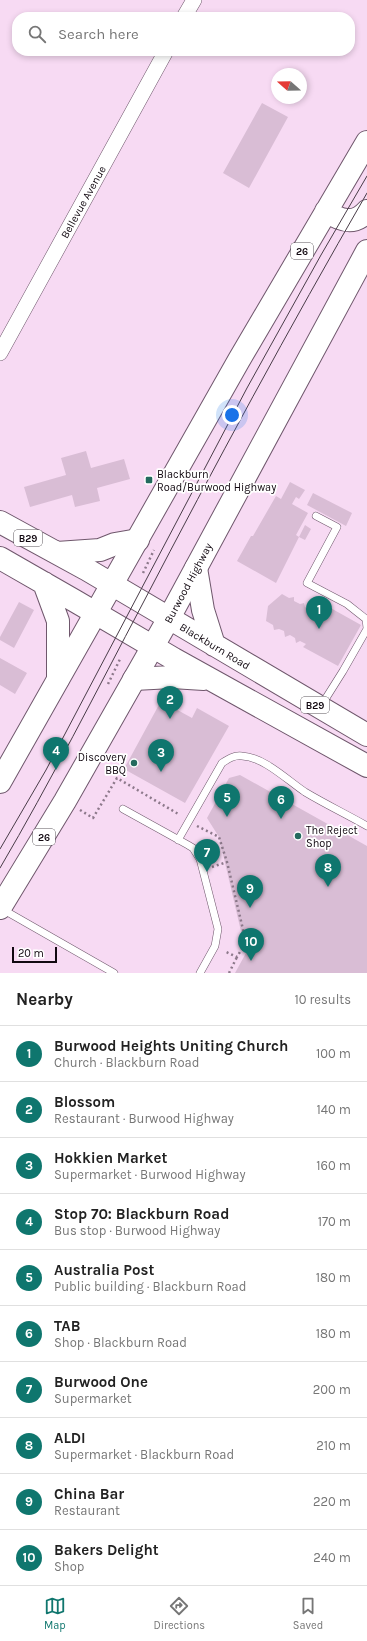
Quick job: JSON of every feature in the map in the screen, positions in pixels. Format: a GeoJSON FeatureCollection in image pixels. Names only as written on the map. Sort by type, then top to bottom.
{"type":"FeatureCollection","features":[{"type":"Feature","properties":{"kind":"main road","name":"26"},"geometry":{"type":"LineString","coordinates":[[0,782],[112,585],[147,543],[239,360],[367,142]]}},
{"type":"Feature","properties":{"kind":"main road"},"geometry":{"type":"LineString","coordinates":[[326,211],[338,218],[349,221],[362,216],[367,211]]}},
{"type":"Feature","properties":{"kind":"main road","name":"Burwood Highway"},"geometry":{"type":"LineString","coordinates":[[0,908],[65,802],[169,618],[367,251]]}},
{"type":"Feature","properties":{"kind":"main road","name":"Blackburn Road"},"geometry":{"type":"LineString","coordinates":[[0,522],[169,618],[367,735]]}},
{"type":"Feature","properties":{"kind":"main road"},"geometry":{"type":"LineString","coordinates":[[57,553],[100,550],[115,544],[147,543]]}},
{"type":"Feature","properties":{"kind":"main road","name":"B29"},"geometry":{"type":"LineString","coordinates":[[0,558],[209,678],[367,766]]}},
{"type":"Feature","properties":{"kind":"main road"},"geometry":{"type":"LineString","coordinates":[[196,568],[203,610],[214,645]]}},
{"type":"Feature","properties":{"kind":"main road"},"geometry":{"type":"LineString","coordinates":[[44,583],[58,621],[58,679]]}},
{"type":"Feature","properties":{"kind":"main road"},"geometry":{"type":"LineString","coordinates":[[134,680],[172,677],[209,678]]}},
{"type":"Feature","properties":{"kind":"street"},"geometry":{"type":"LineString","coordinates":[[187,12],[194,0]]}},
{"type":"Feature","properties":{"kind":"street","name":"Bellevue Avenue"},"geometry":{"type":"LineString","coordinates":[[0,353],[163,56]]}},
{"type":"Feature","properties":{"kind":"lane"},"geometry":{"type":"LineString","coordinates":[[316,516],[337,527],[307,583],[348,604],[366,619],[367,628],[320,708]]}},
{"type":"Feature","properties":{"kind":"lane"},"geometry":{"type":"LineString","coordinates":[[178,840],[222,764],[234,756],[252,758],[276,770],[304,791],[367,826]]}},
{"type":"Feature","properties":{"kind":"lane"},"geometry":{"type":"LineString","coordinates":[[123,809],[193,848],[200,859],[218,923],[218,934],[215,946],[200,973]]}},
{"type":"Feature","properties":{"kind":"lane"},"geometry":{"type":"LineString","coordinates":[[0,908],[114,973]]}},
{"type":"Feature","properties":{"kind":"path"},"geometry":{"type":"LineString","coordinates":[[142,573],[147,543]]}},
{"type":"Feature","properties":{"kind":"path"},"geometry":{"type":"LineString","coordinates":[[108,684],[121,657]]}},
{"type":"Feature","properties":{"kind":"path"},"geometry":{"type":"LineString","coordinates":[[219,837],[227,862],[246,942],[229,973]]}},
{"type":"Feature","properties":{"kind":"path"},"geometry":{"type":"LineString","coordinates":[[203,870],[227,862]]}},
{"type":"Feature","properties":{"kind":"path"},"geometry":{"type":"LineString","coordinates":[[215,946],[237,957]]}},
{"type":"Feature","properties":{"kind":"building"},"geometry":{"type":"Polygon","coordinates":[[[262,103],[288,117],[249,188],[223,173],[262,103]]]}},
{"type":"Feature","properties":{"kind":"building"},"geometry":{"type":"Polygon","coordinates":[[[86,451],[91,468],[124,459],[130,479],[97,488],[100,501],[75,507],[72,495],[30,507],[24,487],[66,475],[61,458],[86,451]]]}},
{"type":"Feature","properties":{"kind":"building"},"geometry":{"type":"Polygon","coordinates":[[[290,482],[305,490],[299,499],[296,497],[292,504],[308,513],[296,535],[299,537],[276,583],[237,561],[276,496],[281,499],[290,482]]]}},
{"type":"Feature","properties":{"kind":"building"},"geometry":{"type":"Polygon","coordinates":[[[313,493],[352,513],[346,526],[307,505],[313,493]]]}},
{"type":"Feature","properties":{"kind":"building"},"geometry":{"type":"Polygon","coordinates":[[[305,525],[311,529],[305,540],[299,537],[305,525]]]}},
{"type":"Feature","properties":{"kind":"building"},"geometry":{"type":"Polygon","coordinates":[[[282,594],[289,598],[294,597],[294,601],[300,604],[304,603],[305,607],[310,610],[315,609],[316,613],[321,616],[327,606],[361,625],[338,666],[303,647],[306,644],[300,641],[296,643],[295,638],[290,635],[285,637],[284,631],[279,629],[274,630],[273,625],[266,621],[268,606],[282,594]]]}},
{"type":"Feature","properties":{"kind":"building"},"geometry":{"type":"Polygon","coordinates":[[[19,602],[34,610],[14,648],[0,640],[0,637],[19,602]]]}},
{"type":"Feature","properties":{"kind":"building"},"geometry":{"type":"Polygon","coordinates":[[[0,658],[27,673],[15,694],[0,685],[0,658]]]}},
{"type":"Feature","properties":{"kind":"building"},"geometry":{"type":"Polygon","coordinates":[[[161,701],[192,718],[197,708],[229,726],[185,803],[124,769],[161,701]]]}},
{"type":"Feature","properties":{"kind":"building"},"geometry":{"type":"Polygon","coordinates":[[[240,775],[367,846],[367,973],[235,973],[246,953],[219,837],[207,818],[229,778],[240,775]]]}},
{"type":"Feature","properties":{"kind":"tram line"},"geometry":{"type":"LineString","coordinates":[[0,849],[46,770],[247,388],[367,176]]}},
{"type":"Feature","properties":{"kind":"tram line"},"geometry":{"type":"LineString","coordinates":[[0,868],[55,769],[253,397],[367,193]]}},
{"type":"Feature","properties":{"kind":"place","name":"Blackburn Road/Burwood Highway"},"geometry":{"type":"Point","coordinates":[149,480]}},
{"type":"Feature","properties":{"kind":"place","name":"Burwood Heights Uniting Church"},"geometry":{"type":"Point","coordinates":[319,629]}},
{"type":"Feature","properties":{"kind":"place","name":"Blossom"},"geometry":{"type":"Point","coordinates":[170,719]}},
{"type":"Feature","properties":{"kind":"place","name":"Discovery BBQ"},"geometry":{"type":"Point","coordinates":[134,763]}},
{"type":"Feature","properties":{"kind":"place","name":"Stop 70: Blackburn Road"},"geometry":{"type":"Point","coordinates":[56,770]}},
{"type":"Feature","properties":{"kind":"place","name":"Hokkien Market"},"geometry":{"type":"Point","coordinates":[161,772]}},
{"type":"Feature","properties":{"kind":"place","name":"Australia Post"},"geometry":{"type":"Point","coordinates":[227,817]}},
{"type":"Feature","properties":{"kind":"place","name":"TAB"},"geometry":{"type":"Point","coordinates":[281,819]}},
{"type":"Feature","properties":{"kind":"place","name":"The Reject Shop"},"geometry":{"type":"Point","coordinates":[298,836]}},
{"type":"Feature","properties":{"kind":"place","name":"Burwood One"},"geometry":{"type":"Point","coordinates":[207,872]}},
{"type":"Feature","properties":{"kind":"place","name":"ALDI"},"geometry":{"type":"Point","coordinates":[328,887]}},
{"type":"Feature","properties":{"kind":"place","name":"China Bar"},"geometry":{"type":"Point","coordinates":[250,908]}},
{"type":"Feature","properties":{"kind":"place","name":"Bakers Delight"},"geometry":{"type":"Point","coordinates":[251,961]}}]}
